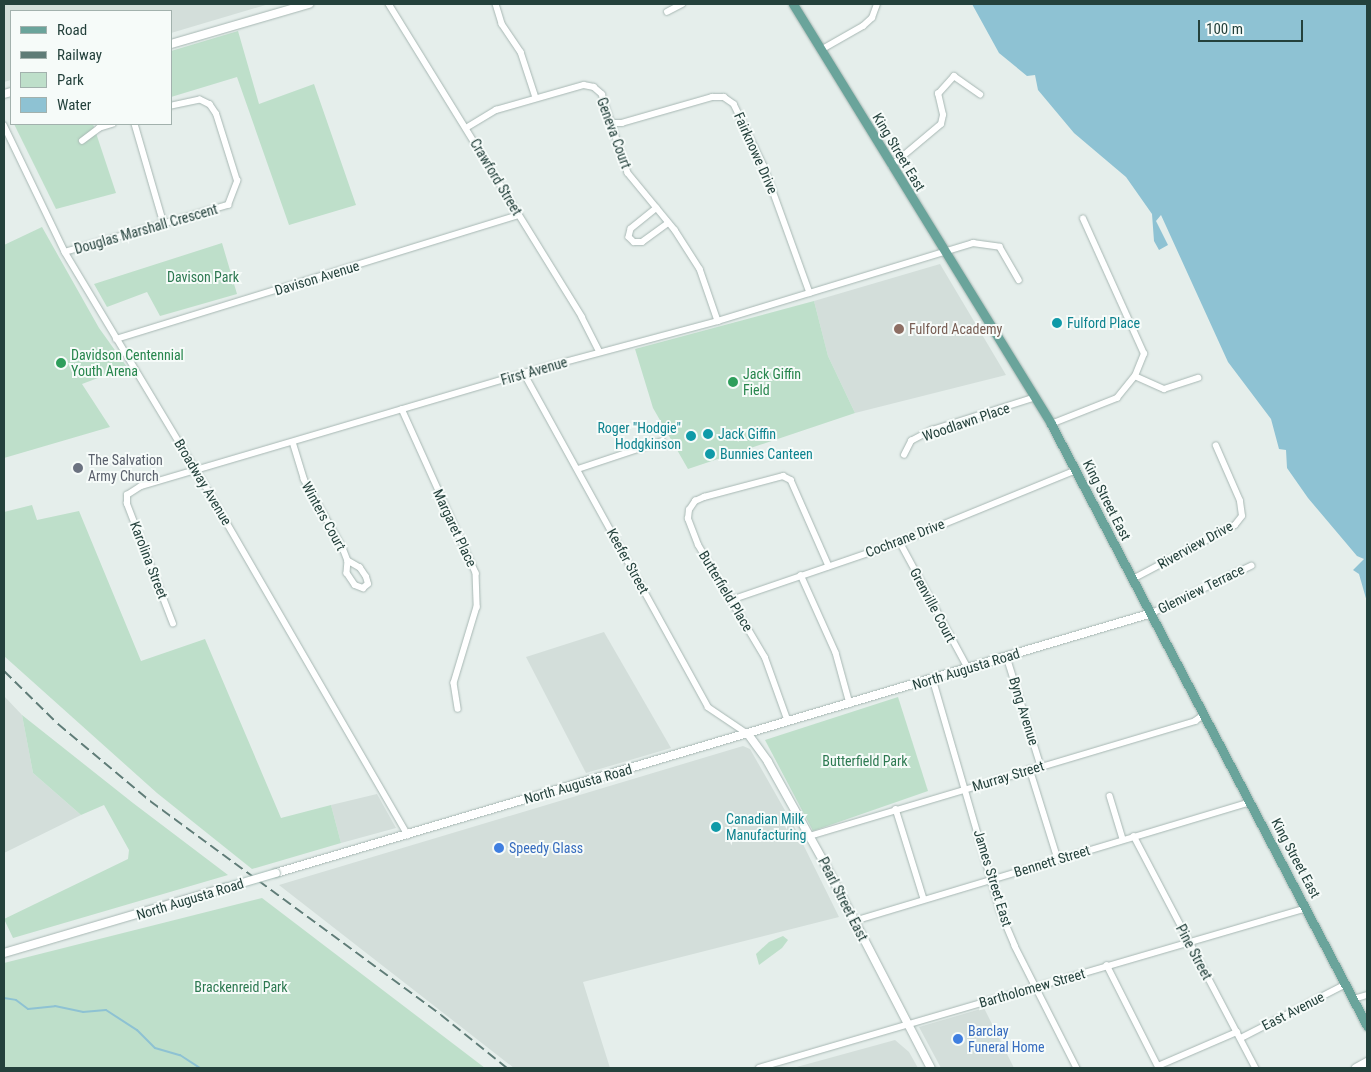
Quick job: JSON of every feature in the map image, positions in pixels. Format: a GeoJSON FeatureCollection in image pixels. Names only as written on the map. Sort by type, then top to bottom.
{"type":"FeatureCollection","features":[{"type":"Feature","properties":{"kind":"main road"},"geometry":{"type":"LineString","coordinates":[[172,44],[309,4]]}},
{"type":"Feature","properties":{"kind":"main road","name":"King Street East"},"geometry":{"type":"LineString","coordinates":[[793,4],[944,253],[1036,397],[1152,613],[1367,1026]]}},
{"type":"Feature","properties":{"kind":"main road","name":"North Augusta Road"},"geometry":{"type":"LineString","coordinates":[[4,953],[408,836],[1152,613]]}},
{"type":"Feature","properties":{"kind":"main road","name":"Pearl Street East"},"geometry":{"type":"LineString","coordinates":[[748,734],[768,762],[810,836],[931,1068]]}},
{"type":"Feature","properties":{"kind":"main road"},"geometry":{"type":"LineString","coordinates":[[1356,1068],[1367,1062]]}},
{"type":"Feature","properties":{"kind":"street","name":"Crawford Street"},"geometry":{"type":"LineString","coordinates":[[389,4],[466,128],[600,352]]}},
{"type":"Feature","properties":{"kind":"street"},"geometry":{"type":"LineString","coordinates":[[496,4],[502,24],[521,52],[536,98]]}},
{"type":"Feature","properties":{"kind":"street"},"geometry":{"type":"LineString","coordinates":[[667,12],[682,4]]}},
{"type":"Feature","properties":{"kind":"street"},"geometry":{"type":"LineString","coordinates":[[821,50],[863,26],[872,18],[878,4]]}},
{"type":"Feature","properties":{"kind":"street"},"geometry":{"type":"LineString","coordinates":[[891,166],[941,124],[943,115],[938,94],[954,76],[980,94]]}},
{"type":"Feature","properties":{"kind":"street","name":"Geneva Court"},"geometry":{"type":"LineString","coordinates":[[466,128],[496,110],[584,85],[594,87],[602,94],[628,173],[668,223],[700,269],[718,321]]}},
{"type":"Feature","properties":{"kind":"street","name":"Fairknowe Drive"},"geometry":{"type":"LineString","coordinates":[[612,123],[622,123],[712,97],[724,97],[734,104],[764,166],[810,293]]}},
{"type":"Feature","properties":{"kind":"street","name":"Douglas Marshall Crescent"},"geometry":{"type":"LineString","coordinates":[[65,252],[228,206],[237,181],[210,105],[200,100],[172,106]]}},
{"type":"Feature","properties":{"kind":"street","name":"Broadway Avenue"},"geometry":{"type":"LineString","coordinates":[[4,125],[65,252],[196,469],[408,836]]}},
{"type":"Feature","properties":{"kind":"street"},"geometry":{"type":"LineString","coordinates":[[82,141],[99,128],[109,125]]}},
{"type":"Feature","properties":{"kind":"street"},"geometry":{"type":"LineString","coordinates":[[135,125],[164,224]]}},
{"type":"Feature","properties":{"kind":"street"},"geometry":{"type":"LineString","coordinates":[[656,208],[631,229],[629,237],[634,242],[642,242],[668,223]]}},
{"type":"Feature","properties":{"kind":"street","name":"Davison Avenue"},"geometry":{"type":"LineString","coordinates":[[116,339],[518,215]]}},
{"type":"Feature","properties":{"kind":"street"},"geometry":{"type":"LineString","coordinates":[[1051,424],[1117,398],[1135,376],[1144,354],[1084,219]]}},
{"type":"Feature","properties":{"kind":"street","name":"First Avenue"},"geometry":{"type":"LineString","coordinates":[[127,496],[141,486],[196,469],[524,373],[718,321],[973,243],[1000,247],[1019,280]]}},
{"type":"Feature","properties":{"kind":"street","name":"Keefer Street"},"geometry":{"type":"LineString","coordinates":[[524,373],[708,706],[748,734]]}},
{"type":"Feature","properties":{"kind":"street"},"geometry":{"type":"LineString","coordinates":[[1135,376],[1164,389],[1198,378]]}},
{"type":"Feature","properties":{"kind":"street","name":"Woodlawn Place"},"geometry":{"type":"LineString","coordinates":[[904,455],[911,441],[932,430],[1036,397]]}},
{"type":"Feature","properties":{"kind":"street","name":"Margaret Place"},"geometry":{"type":"LineString","coordinates":[[402,409],[476,573],[477,607],[454,683],[458,709]]}},
{"type":"Feature","properties":{"kind":"street"},"geometry":{"type":"LineString","coordinates":[[578,469],[662,441]]}},
{"type":"Feature","properties":{"kind":"street","name":"Winters Court"},"geometry":{"type":"LineString","coordinates":[[293,442],[304,479],[348,561],[360,568],[366,577],[368,584],[363,588],[355,585],[347,573],[348,561]]}},
{"type":"Feature","properties":{"kind":"street","name":"Riverview Drive"},"geometry":{"type":"LineString","coordinates":[[1133,579],[1235,525],[1242,516],[1240,501],[1216,446]]}},
{"type":"Feature","properties":{"kind":"street","name":"Cochrane Drive"},"geometry":{"type":"LineString","coordinates":[[731,600],[900,542],[1076,470]]}},
{"type":"Feature","properties":{"kind":"street","name":"Butterfield Place"},"geometry":{"type":"LineString","coordinates":[[788,722],[764,658],[698,545],[688,519],[695,501],[774,477],[784,476],[791,480],[829,566]]}},
{"type":"Feature","properties":{"kind":"street","name":"Karolina Street"},"geometry":{"type":"LineString","coordinates":[[127,496],[127,504],[173,624]]}},
{"type":"Feature","properties":{"kind":"street","name":"Grenville Court"},"geometry":{"type":"LineString","coordinates":[[900,542],[968,668]]}},
{"type":"Feature","properties":{"kind":"street","name":"Glenview Terrace"},"geometry":{"type":"LineString","coordinates":[[1152,613],[1251,566]]}},
{"type":"Feature","properties":{"kind":"street"},"geometry":{"type":"LineString","coordinates":[[801,575],[836,653],[850,704]]}},
{"type":"Feature","properties":{"kind":"street","name":"Byng Avenue"},"geometry":{"type":"LineString","coordinates":[[1007,657],[1041,766]]}},
{"type":"Feature","properties":{"kind":"street","name":"James Street East"},"geometry":{"type":"LineString","coordinates":[[933,679],[991,880],[1015,946],[1077,1068]]}},
{"type":"Feature","properties":{"kind":"street","name":"Murray Street"},"geometry":{"type":"LineString","coordinates":[[810,836],[1195,721],[1205,714]]}},
{"type":"Feature","properties":{"kind":"street"},"geometry":{"type":"LineString","coordinates":[[1030,769],[1058,858]]}},
{"type":"Feature","properties":{"kind":"street"},"geometry":{"type":"LineString","coordinates":[[1110,796],[1124,839]]}},
{"type":"Feature","properties":{"kind":"street","name":"Bennett Street"},"geometry":{"type":"LineString","coordinates":[[854,921],[1058,858],[1251,802]]}},
{"type":"Feature","properties":{"kind":"street"},"geometry":{"type":"LineString","coordinates":[[896,809],[924,900]]}},
{"type":"Feature","properties":{"kind":"street","name":"Pine Street"},"geometry":{"type":"LineString","coordinates":[[1134,836],[1256,1068]]}},
{"type":"Feature","properties":{"kind":"street","name":"Bartholomew Street"},"geometry":{"type":"LineString","coordinates":[[759,1068],[1306,908]]}},
{"type":"Feature","properties":{"kind":"street"},"geometry":{"type":"LineString","coordinates":[[1107,965],[1159,1067],[1237,1032]]}},
{"type":"Feature","properties":{"kind":"street","name":"East Avenue"},"geometry":{"type":"LineString","coordinates":[[1241,1038],[1346,984]]}},
{"type":"Feature","properties":{"kind":"street"},"geometry":{"type":"LineString","coordinates":[[1354,1000],[1367,995]]}},
{"type":"Feature","properties":{"kind":"shaded area"},"geometry":{"type":"Polygon","coordinates":[[[4,4],[269,4],[172,33],[172,10],[10,10],[10,80],[4,82],[4,4]]]}},
{"type":"Feature","properties":{"kind":"shaded area","name":"Fulford Academy"},"geometry":{"type":"Polygon","coordinates":[[[940,264],[1006,375],[855,413],[828,356],[814,301],[940,264]]]}},
{"type":"Feature","properties":{"kind":"shaded area"},"geometry":{"type":"Polygon","coordinates":[[[604,632],[671,748],[586,773],[526,657],[604,632]]]}},
{"type":"Feature","properties":{"kind":"shaded area"},"geometry":{"type":"Polygon","coordinates":[[[4,696],[22,715],[33,773],[81,815],[4,853],[4,696]]]}},
{"type":"Feature","properties":{"kind":"shaded area"},"geometry":{"type":"Polygon","coordinates":[[[743,746],[750,749],[795,828],[839,917],[583,982],[610,1068],[514,1068],[279,885],[743,746]]]}},
{"type":"Feature","properties":{"kind":"shaded area"},"geometry":{"type":"Polygon","coordinates":[[[377,794],[396,828],[341,843],[331,805],[377,794]]]}},
{"type":"Feature","properties":{"kind":"shaded area"},"geometry":{"type":"Polygon","coordinates":[[[984,1008],[1014,1068],[941,1068],[919,1027],[984,1008]]]}},
{"type":"Feature","properties":{"kind":"shaded area"},"geometry":{"type":"Polygon","coordinates":[[[895,1040],[909,1052],[918,1068],[793,1068],[895,1040]]]}},
{"type":"Feature","properties":{"kind":"green space"},"geometry":{"type":"Polygon","coordinates":[[[238,31],[259,104],[314,84],[356,205],[289,225],[237,77],[172,97],[172,51],[238,31]]]}},
{"type":"Feature","properties":{"kind":"green space"},"geometry":{"type":"Polygon","coordinates":[[[14,125],[93,125],[116,193],[56,209],[14,125]]]}},
{"type":"Feature","properties":{"kind":"green space"},"geometry":{"type":"Polygon","coordinates":[[[42,227],[99,328],[127,367],[82,384],[110,427],[4,458],[4,245],[42,227]]]}},
{"type":"Feature","properties":{"kind":"green space","name":"Davison Park"},"geometry":{"type":"Polygon","coordinates":[[[222,243],[237,294],[160,316],[147,292],[107,307],[94,284],[222,243]]]}},
{"type":"Feature","properties":{"kind":"green space"},"geometry":{"type":"Polygon","coordinates":[[[814,301],[828,356],[855,413],[688,469],[653,408],[635,349],[814,301]]]}},
{"type":"Feature","properties":{"kind":"green space"},"geometry":{"type":"Polygon","coordinates":[[[32,505],[37,520],[79,511],[141,661],[205,639],[281,818],[331,805],[341,843],[252,869],[157,793],[4,656],[4,512],[32,505]]]}},
{"type":"Feature","properties":{"kind":"green space","name":"Butterfield Park"},"geometry":{"type":"Polygon","coordinates":[[[898,697],[928,791],[813,831],[765,740],[898,697]]]}},
{"type":"Feature","properties":{"kind":"green space"},"geometry":{"type":"Polygon","coordinates":[[[22,715],[228,875],[13,938],[4,919],[128,859],[129,850],[104,805],[81,815],[33,773],[22,715]]]}},
{"type":"Feature","properties":{"kind":"green space","name":"Brackenreid Park"},"geometry":{"type":"Polygon","coordinates":[[[262,898],[485,1068],[4,1068],[4,963],[262,898]]]}},
{"type":"Feature","properties":{"kind":"green space"},"geometry":{"type":"Polygon","coordinates":[[[783,936],[788,940],[782,948],[759,965],[756,954],[769,942],[783,936]]]}},
{"type":"Feature","properties":{"kind":"water"},"geometry":{"type":"Polygon","coordinates":[[[972,4],[1367,4],[1367,602],[1359,574],[1353,570],[1364,559],[1357,556],[1308,498],[1287,468],[1286,450],[1279,449],[1271,419],[1228,362],[1161,215],[1156,221],[1168,245],[1159,250],[1154,241],[1152,214],[1126,177],[1074,133],[1038,90],[1035,75],[1027,76],[999,53],[972,4]]]}},
{"type":"Feature","properties":{"kind":"waterway"},"geometry":{"type":"LineString","coordinates":[[4,998],[16,1000],[28,1009],[55,1006],[83,1012],[106,1010],[137,1030],[155,1048],[180,1055],[200,1068]]}},
{"type":"Feature","properties":{"kind":"railway"},"geometry":{"type":"LineString","coordinates":[[4,671],[58,724],[150,801],[441,1015],[507,1068]]}},
{"type":"Feature","properties":{"kind":"place","name":"Fulford Place"},"geometry":{"type":"Point","coordinates":[1057,323]}},
{"type":"Feature","properties":{"kind":"place","name":"Fulford Academy"},"geometry":{"type":"Point","coordinates":[899,329]}},
{"type":"Feature","properties":{"kind":"place","name":"Davidson Centennial Youth Arena"},"geometry":{"type":"Point","coordinates":[61,363]}},
{"type":"Feature","properties":{"kind":"place","name":"Jack Giffin Field"},"geometry":{"type":"Point","coordinates":[733,382]}},
{"type":"Feature","properties":{"kind":"place","name":"Jack Giffin"},"geometry":{"type":"Point","coordinates":[708,434]}},
{"type":"Feature","properties":{"kind":"place","name":"Roger \"Hodgie\" Hodgkinson"},"geometry":{"type":"Point","coordinates":[691,436]}},
{"type":"Feature","properties":{"kind":"place","name":"Bunnies Canteen"},"geometry":{"type":"Point","coordinates":[710,454]}},
{"type":"Feature","properties":{"kind":"place","name":"The Salvation Army Church"},"geometry":{"type":"Point","coordinates":[78,468]}},
{"type":"Feature","properties":{"kind":"place","name":"Canadian Milk Manufacturing"},"geometry":{"type":"Point","coordinates":[716,827]}},
{"type":"Feature","properties":{"kind":"place","name":"Speedy Glass"},"geometry":{"type":"Point","coordinates":[499,848]}},
{"type":"Feature","properties":{"kind":"place","name":"Barclay Funeral Home"},"geometry":{"type":"Point","coordinates":[958,1039]}}]}
